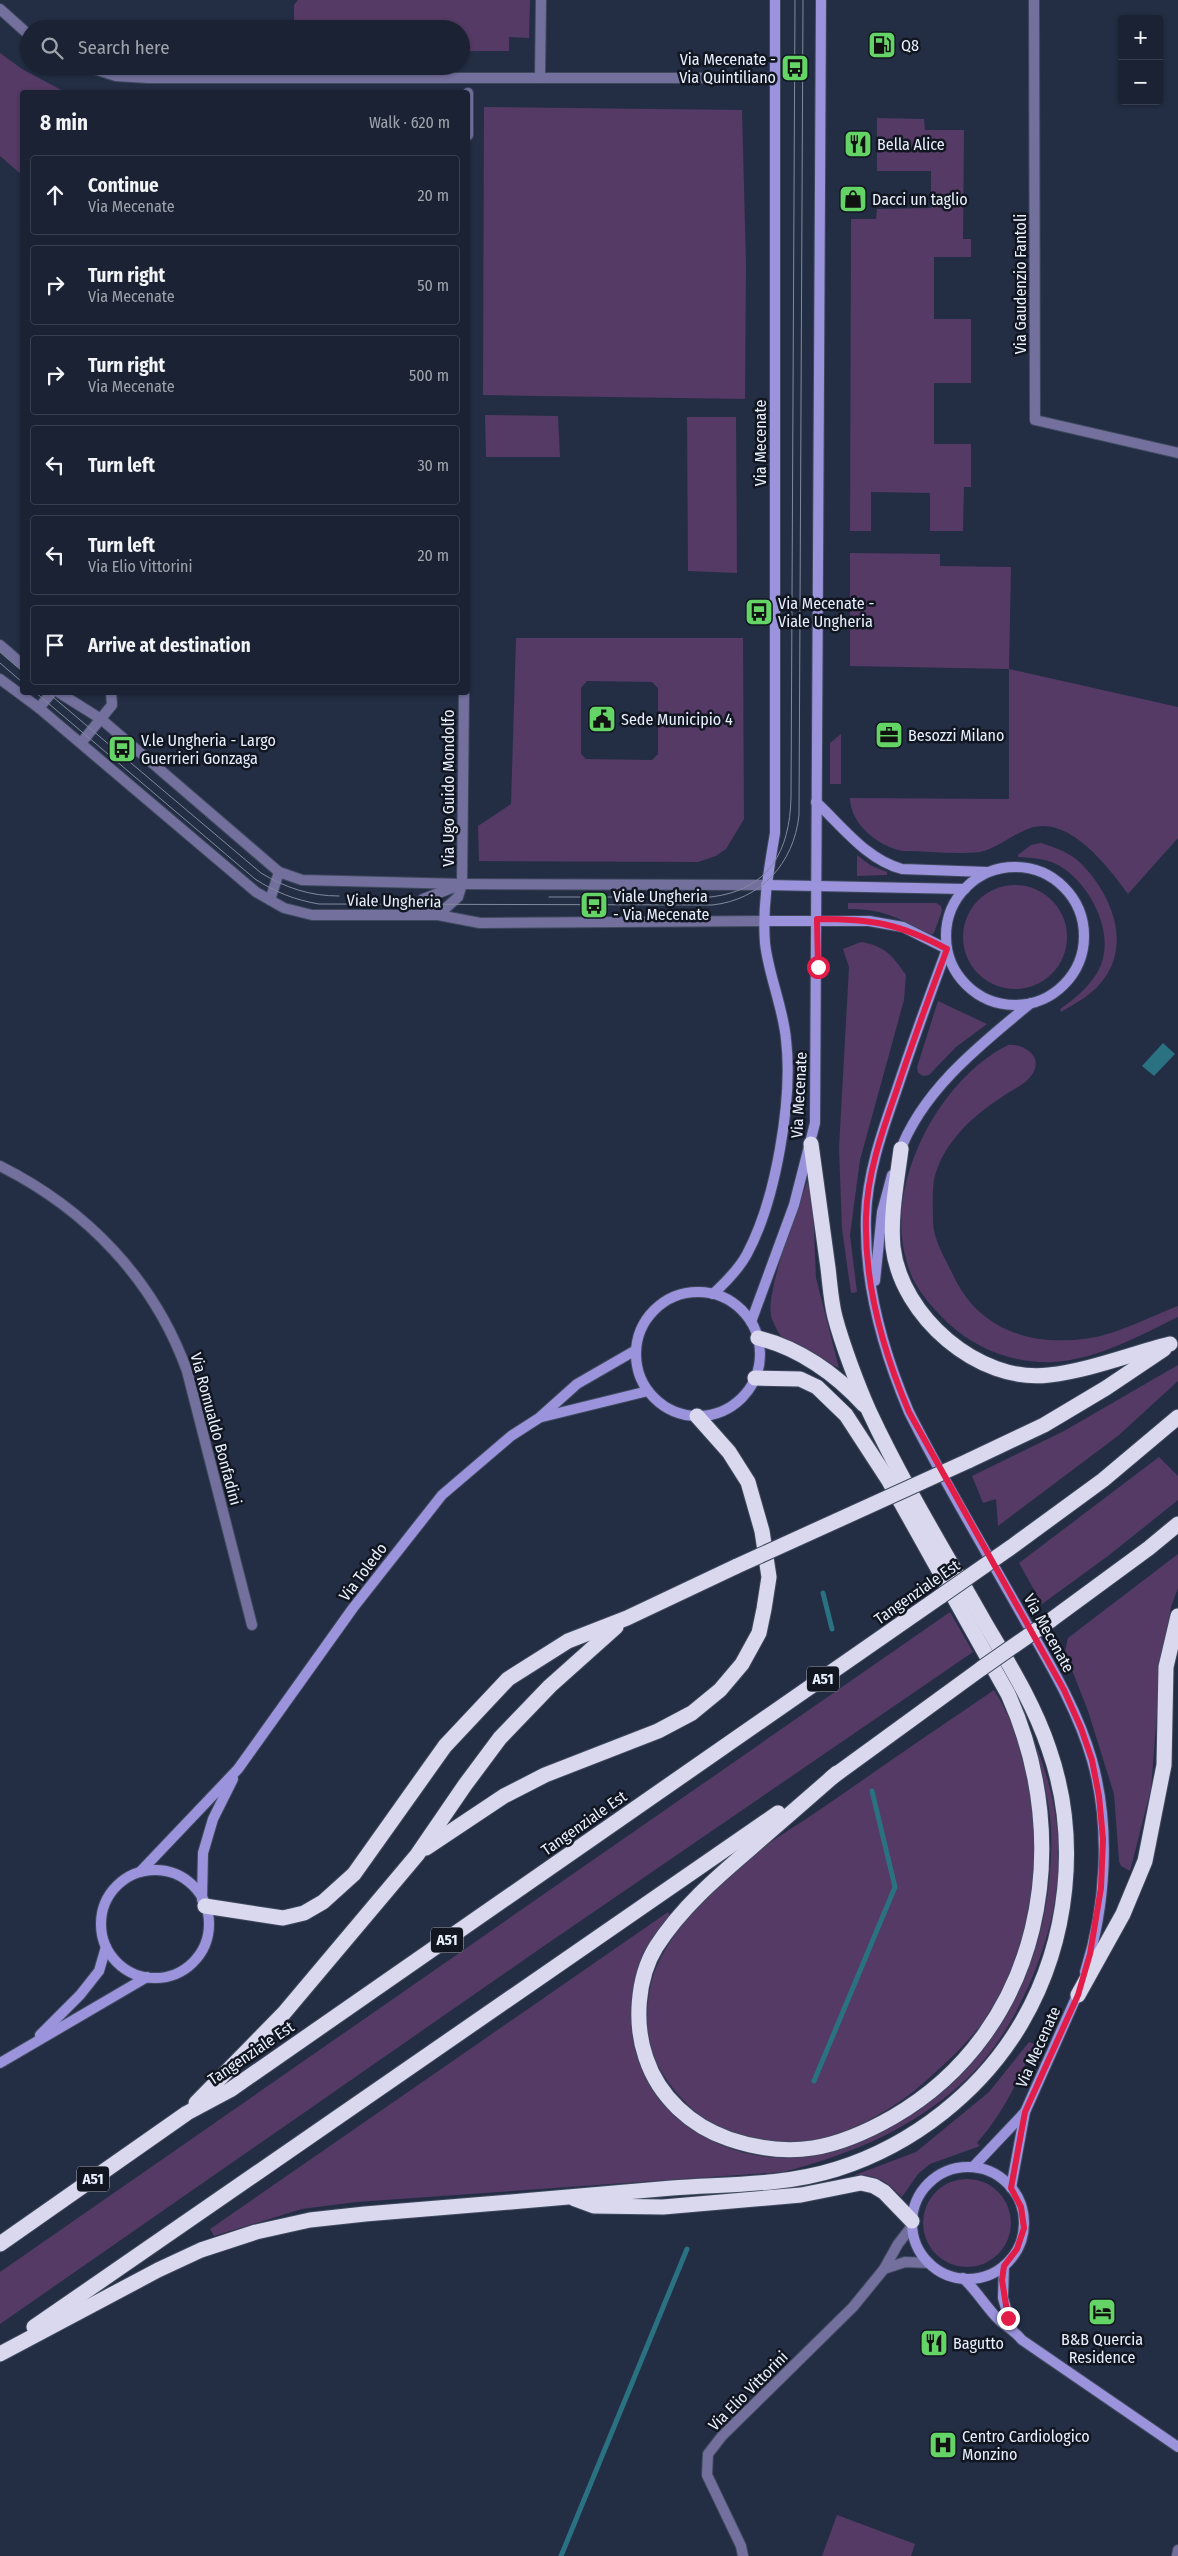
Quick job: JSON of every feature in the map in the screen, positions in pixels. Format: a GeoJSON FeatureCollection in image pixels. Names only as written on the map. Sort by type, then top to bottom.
{"type":"FeatureCollection","features":[{"type":"Feature","properties":{"kind":"highway"},"geometry":{"type":"LineString","coordinates":[[0,2352],[158,2270],[201,2250],[256,2232],[310,2220],[568,2197],[783,2182],[835,2169],[878,2153],[928,2125],[972,2087],[1010,2042],[1034,2001],[1052,1954],[1063,1908],[1067,1859],[1062,1799],[1050,1750],[1028,1697],[939,1542],[868,1409],[835,1317],[811,1144]]}},
{"type":"Feature","properties":{"kind":"highway"},"geometry":{"type":"LineString","coordinates":[[901,1149],[893,1230],[898,1272],[933,1328],[954,1346],[982,1364],[1006,1372],[1047,1375],[1109,1362],[1174,1341]]}},
{"type":"Feature","properties":{"kind":"highway"},"geometry":{"type":"LineString","coordinates":[[758,1338],[778,1343],[825,1369],[846,1385],[868,1409]]}},
{"type":"Feature","properties":{"kind":"highway"},"geometry":{"type":"LineString","coordinates":[[204,1903],[283,1918],[304,1913],[323,1902],[354,1874],[445,1746],[508,1679],[568,1641],[627,1618],[1044,1425],[1106,1388],[1174,1341]]}},
{"type":"Feature","properties":{"kind":"highway"},"geometry":{"type":"LineString","coordinates":[[755,1378],[800,1379],[817,1387],[846,1415],[889,1481],[1008,1694],[1023,1726],[1041,1805],[1042,1874],[1032,1928],[1020,1973],[1001,2011],[974,2048],[943,2080],[904,2110],[869,2131],[840,2143],[812,2150],[779,2151],[747,2145],[721,2136],[690,2120],[668,2098],[650,2072],[641,2045],[639,2018],[641,1987],[654,1950],[675,1920],[708,1885],[837,1773]]}},
{"type":"Feature","properties":{"kind":"highway"},"geometry":{"type":"LineString","coordinates":[[417,1855],[504,1796],[545,1775],[658,1731],[692,1713],[720,1690],[742,1664],[759,1634],[769,1577],[762,1531],[748,1482],[729,1452],[697,1416]]}},
{"type":"Feature","properties":{"kind":"highway","name":"Tangenziale Est"},"geometry":{"type":"LineString","coordinates":[[0,2244],[187,2113],[230,2090],[1010,1548],[1103,1480],[1178,1417]]}},
{"type":"Feature","properties":{"kind":"highway"},"geometry":{"type":"LineString","coordinates":[[0,2352],[837,1773],[1051,1620],[1149,1548],[1178,1524]]}},
{"type":"Feature","properties":{"kind":"highway"},"geometry":{"type":"LineString","coordinates":[[1078,1995],[1123,1914],[1145,1861],[1164,1765],[1166,1667],[1178,1616]]}},
{"type":"Feature","properties":{"kind":"highway"},"geometry":{"type":"LineString","coordinates":[[187,2113],[284,2013],[417,1855],[500,1738],[550,1686],[627,1618]]}},
{"type":"Feature","properties":{"kind":"highway"},"geometry":{"type":"LineString","coordinates":[[568,2197],[594,2206],[663,2207],[801,2195],[861,2183],[874,2186],[884,2192],[912,2223]]}},
{"type":"Feature","properties":{"kind":"main road","name":"Via Mecenate"},"geometry":{"type":"LineString","coordinates":[[713,1294],[730,1278],[746,1256],[758,1232],[776,1169],[784,1114],[787,1040],[778,993],[765,943],[766,885],[775,833],[775,0]]}},
{"type":"Feature","properties":{"kind":"main road","name":"Via Mecenate"},"geometry":{"type":"LineString","coordinates":[[751,1322],[794,1205],[815,1123],[821,0]]}},
{"type":"Feature","properties":{"kind":"main road","name":"Via Mecenate"},"geometry":{"type":"LineString","coordinates":[[816,802],[875,858],[892,867],[988,872],[1013,867],[1030,869],[1046,875],[1067,891],[1080,912],[1084,938],[1081,955],[1075,971],[1055,992],[1031,1003],[940,1086],[917,1119],[901,1149],[882,1212],[873,1300]]}},
{"type":"Feature","properties":{"kind":"main road","name":"Via Mecenate"},"geometry":{"type":"LineString","coordinates":[[988,872],[965,889],[949,915],[946,932],[947,949],[957,973],[968,986],[982,996],[1006,1004],[1031,1003]]}},
{"type":"Feature","properties":{"kind":"main road"},"geometry":{"type":"LineString","coordinates":[[766,885],[817,888],[965,889]]}},
{"type":"Feature","properties":{"kind":"main road"},"geometry":{"type":"LineString","coordinates":[[765,921],[817,919],[882,923],[902,928],[947,949]]}},
{"type":"Feature","properties":{"kind":"main road","name":"Via Mecenate"},"geometry":{"type":"LineString","coordinates":[[947,949],[879,1141],[870,1184],[866,1216],[866,1251],[873,1300],[881,1338],[909,1412],[1064,1690],[1081,1728],[1092,1760],[1099,1796],[1103,1839],[1101,1888],[1090,1954],[1078,1995],[1025,2112],[1011,2188]]}},
{"type":"Feature","properties":{"kind":"main road"},"geometry":{"type":"LineString","coordinates":[[688,1293],[713,1294],[728,1300],[741,1310],[751,1322],[758,1338],[760,1362],[755,1378],[745,1395],[730,1408],[717,1413],[697,1416],[670,1409],[648,1391],[638,1372],[636,1350],[643,1326],[652,1312],[664,1302],[688,1293]]}},
{"type":"Feature","properties":{"kind":"main road"},"geometry":{"type":"LineString","coordinates":[[539,1418],[577,1384],[636,1350]]}},
{"type":"Feature","properties":{"kind":"main road"},"geometry":{"type":"LineString","coordinates":[[539,1418],[648,1391]]}},
{"type":"Feature","properties":{"kind":"main road","name":"Via Toledo"},"geometry":{"type":"LineString","coordinates":[[238,1770],[353,1608],[442,1495],[511,1436],[539,1418]]}},
{"type":"Feature","properties":{"kind":"main road"},"geometry":{"type":"LineString","coordinates":[[238,1770],[213,1818],[203,1853],[204,1903],[208,1930],[205,1942],[196,1958],[183,1970],[172,1975],[148,1977],[123,1968],[106,1947],[101,1928],[105,1904],[119,1884],[140,1872],[238,1770]]}},
{"type":"Feature","properties":{"kind":"main road"},"geometry":{"type":"LineString","coordinates":[[140,1872],[158,1871],[176,1875],[191,1885],[204,1903]]}},
{"type":"Feature","properties":{"kind":"main road"},"geometry":{"type":"LineString","coordinates":[[30,2045],[80,1995],[99,1971],[106,1947]]}},
{"type":"Feature","properties":{"kind":"main road"},"geometry":{"type":"LineString","coordinates":[[0,2063],[148,1977]]}},
{"type":"Feature","properties":{"kind":"main road","name":"Via Mecenate"},"geometry":{"type":"LineString","coordinates":[[973,2167],[1025,2112]]}},
{"type":"Feature","properties":{"kind":"main road"},"geometry":{"type":"LineString","coordinates":[[973,2167],[988,2171],[1001,2178],[1011,2188],[1021,2207],[1024,2228],[1017,2249],[1004,2266],[985,2276],[963,2278],[942,2272],[929,2263],[919,2249],[912,2223],[918,2196],[932,2180],[952,2169],[973,2167]]}},
{"type":"Feature","properties":{"kind":"main road"},"geometry":{"type":"LineString","coordinates":[[1004,2266],[1003,2298],[1012,2328]]}},
{"type":"Feature","properties":{"kind":"main road"},"geometry":{"type":"LineString","coordinates":[[963,2278],[977,2291],[1001,2322],[1012,2328],[1036,2350],[1178,2447]]}},
{"type":"Feature","properties":{"kind":"street"},"geometry":{"type":"LineString","coordinates":[[540,78],[541,0]]}},
{"type":"Feature","properties":{"kind":"street","name":"Via Gaudenzio Fantoli"},"geometry":{"type":"LineString","coordinates":[[1034,0],[1035,420],[1178,453]]}},
{"type":"Feature","properties":{"kind":"street"},"geometry":{"type":"LineString","coordinates":[[0,9],[20,27]]}},
{"type":"Feature","properties":{"kind":"street"},"geometry":{"type":"LineString","coordinates":[[113,75],[148,78],[775,78]]}},
{"type":"Feature","properties":{"kind":"street"},"geometry":{"type":"LineString","coordinates":[[467,78],[468,90]]}},
{"type":"Feature","properties":{"kind":"street"},"geometry":{"type":"LineString","coordinates":[[0,645],[20,662]]}},
{"type":"Feature","properties":{"kind":"street","name":"Viale Ungheria"},"geometry":{"type":"LineString","coordinates":[[0,680],[20,694]]}},
{"type":"Feature","properties":{"kind":"street","name":"Viale Ungheria"},"geometry":{"type":"LineString","coordinates":[[21,695],[39,708],[256,892],[284,908],[312,914],[438,915],[480,922],[765,921]]}},
{"type":"Feature","properties":{"kind":"street"},"geometry":{"type":"LineString","coordinates":[[39,708],[50,695]]}},
{"type":"Feature","properties":{"kind":"street","name":"Viale Ungheria"},"geometry":{"type":"LineString","coordinates":[[63,695],[101,719],[279,872],[302,880],[462,884],[766,885]]}},
{"type":"Feature","properties":{"kind":"street"},"geometry":{"type":"LineString","coordinates":[[81,744],[112,705],[111,695]]}},
{"type":"Feature","properties":{"kind":"street","name":"Via Ugo Guido Mondolfo"},"geometry":{"type":"LineString","coordinates":[[462,884],[464,695]]}},
{"type":"Feature","properties":{"kind":"street"},"geometry":{"type":"LineString","coordinates":[[270,900],[279,872]]}},
{"type":"Feature","properties":{"kind":"street"},"geometry":{"type":"LineString","coordinates":[[462,884],[458,897],[438,915],[423,899],[462,884]]}},
{"type":"Feature","properties":{"kind":"street","name":"Via Romualdo Bonfadini"},"geometry":{"type":"LineString","coordinates":[[0,1166],[48,1192],[104,1238],[142,1284],[170,1332],[187,1371],[252,1625]]}},
{"type":"Feature","properties":{"kind":"street","name":"Via Elio Vittorini"},"geometry":{"type":"LineString","coordinates":[[743,2556],[741,2546],[708,2475],[708,2454],[722,2436],[852,2307],[884,2269],[912,2223]]}},
{"type":"Feature","properties":{"kind":"street"},"geometry":{"type":"LineString","coordinates":[[884,2269],[905,2262],[929,2263]]}},
{"type":"Feature","properties":{"kind":"street"},"geometry":{"type":"LineString","coordinates":[[1177,2556],[1178,2550]]}},
{"type":"Feature","properties":{"kind":"shaded area"},"geometry":{"type":"Polygon","coordinates":[[[298,0],[530,0],[529,38],[509,37],[509,51],[470,51],[470,20],[294,20],[294,5],[298,0]]]}},
{"type":"Feature","properties":{"kind":"shaded area"},"geometry":{"type":"Polygon","coordinates":[[[0,53],[20,68],[20,75],[33,75],[61,90],[20,90],[20,173],[0,156],[0,53]]]}},
{"type":"Feature","properties":{"kind":"shaded area"},"geometry":{"type":"Polygon","coordinates":[[[484,107],[742,110],[746,264],[745,399],[483,395],[484,107]]]}},
{"type":"Feature","properties":{"kind":"shaded area"},"geometry":{"type":"Polygon","coordinates":[[[877,118],[924,119],[925,130],[964,130],[963,239],[971,239],[971,257],[934,257],[934,319],[971,319],[971,383],[934,383],[934,444],[971,444],[971,487],[964,487],[963,531],[930,531],[930,493],[871,492],[871,531],[850,531],[851,219],[876,219],[877,209],[931,208],[931,171],[877,171],[877,118]]]}},
{"type":"Feature","properties":{"kind":"shaded area"},"geometry":{"type":"Polygon","coordinates":[[[485,415],[558,416],[560,457],[486,457],[485,415]]]}},
{"type":"Feature","properties":{"kind":"shaded area"},"geometry":{"type":"Polygon","coordinates":[[[687,417],[736,417],[737,573],[688,571],[687,417]]]}},
{"type":"Feature","properties":{"kind":"shaded area"},"geometry":{"type":"Polygon","coordinates":[[[850,553],[940,554],[940,566],[1011,567],[1009,669],[850,666],[850,553]]]}},
{"type":"Feature","properties":{"kind":"shaded area"},"geometry":{"type":"Polygon","coordinates":[[[516,638],[743,638],[744,819],[726,849],[716,856],[698,862],[479,861],[478,826],[511,804],[516,638]],[[587,681],[581,688],[581,754],[586,759],[652,760],[658,754],[658,688],[652,682],[587,681]]]}},
{"type":"Feature","properties":{"kind":"shaded area"},"geometry":{"type":"Polygon","coordinates":[[[1009,669],[1178,707],[1178,838],[1128,894],[1098,857],[1072,835],[1058,829],[1043,826],[1028,829],[992,848],[980,852],[903,851],[885,845],[876,839],[860,825],[855,817],[851,808],[850,798],[1009,799],[1009,669]]]}},
{"type":"Feature","properties":{"kind":"shaded area"},"geometry":{"type":"Polygon","coordinates":[[[841,734],[841,784],[830,784],[830,743],[841,734]]]}},
{"type":"Feature","properties":{"kind":"shaded area"},"geometry":{"type":"Polygon","coordinates":[[[1041,843],[1068,854],[1087,870],[1106,898],[1116,929],[1117,945],[1113,961],[1106,976],[1102,982],[1080,1001],[1061,1012],[1060,1009],[1084,990],[1098,972],[1104,951],[1104,937],[1096,907],[1088,894],[1068,871],[1047,861],[1018,857],[1031,845],[1041,843]]]}},
{"type":"Feature","properties":{"kind":"shaded area"},"geometry":{"type":"Polygon","coordinates":[[[857,855],[870,865],[887,872],[887,875],[857,876],[857,855]]]}},
{"type":"Feature","properties":{"kind":"shaded area"},"geometry":{"type":"Polygon","coordinates":[[[1015,885],[1035,889],[1052,900],[1063,917],[1067,937],[1063,957],[1052,974],[1035,985],[1015,989],[995,985],[978,974],[967,957],[963,937],[967,917],[978,900],[995,889],[1015,885]]]}},
{"type":"Feature","properties":{"kind":"shaded area"},"geometry":{"type":"Polygon","coordinates":[[[848,903],[936,903],[941,906],[942,911],[934,933],[931,935],[883,913],[848,909],[848,903]]]}},
{"type":"Feature","properties":{"kind":"shaded area"},"geometry":{"type":"Polygon","coordinates":[[[861,942],[876,946],[887,952],[906,975],[904,1000],[860,1160],[850,1235],[857,1292],[851,1293],[842,1229],[839,1148],[849,967],[843,949],[861,942]]]}},
{"type":"Feature","properties":{"kind":"shaded area"},"geometry":{"type":"Polygon","coordinates":[[[938,1001],[987,1024],[956,1047],[929,1075],[923,1076],[918,1073],[917,1067],[938,1001]]]}},
{"type":"Feature","properties":{"kind":"shaded area"},"geometry":{"type":"Polygon","coordinates":[[[1163,1043],[1175,1054],[1154,1076],[1142,1066],[1163,1043]]]}},
{"type":"Feature","properties":{"kind":"shaded area"},"geometry":{"type":"Polygon","coordinates":[[[1008,1045],[1024,1048],[1033,1055],[1036,1065],[1032,1075],[1024,1083],[980,1113],[960,1132],[944,1155],[938,1167],[933,1185],[935,1235],[964,1295],[978,1311],[995,1323],[1013,1332],[1032,1338],[1053,1340],[1074,1340],[1106,1335],[1178,1306],[1178,1317],[1148,1332],[1118,1346],[1070,1360],[1039,1362],[1024,1360],[996,1353],[970,1340],[958,1332],[934,1309],[918,1288],[907,1263],[902,1233],[903,1201],[910,1169],[922,1138],[939,1109],[959,1083],[983,1061],[1008,1045]]]}},
{"type":"Feature","properties":{"kind":"shaded area"},"geometry":{"type":"Polygon","coordinates":[[[807,1182],[812,1182],[816,1278],[839,1368],[801,1350],[787,1341],[778,1332],[771,1316],[773,1288],[778,1269],[807,1182]]]}},
{"type":"Feature","properties":{"kind":"shaded area"},"geometry":{"type":"Polygon","coordinates":[[[1178,1365],[1178,1381],[1119,1435],[998,1526],[996,1499],[983,1503],[972,1476],[1064,1431],[1178,1365]]]}},
{"type":"Feature","properties":{"kind":"shaded area"},"geometry":{"type":"Polygon","coordinates":[[[1159,1457],[1178,1476],[1178,1500],[1108,1556],[1042,1604],[1019,1563],[1159,1457]]]}},
{"type":"Feature","properties":{"kind":"shaded area"},"geometry":{"type":"Polygon","coordinates":[[[1178,1554],[1178,1588],[1171,1607],[1161,1663],[1151,1789],[1130,1871],[1121,1866],[1119,1861],[1114,1794],[1088,1711],[1065,1652],[1068,1638],[1178,1554]]]}},
{"type":"Feature","properties":{"kind":"shaded area"},"geometry":{"type":"Polygon","coordinates":[[[950,1612],[973,1652],[541,1948],[0,2324],[0,2272],[950,1612]]]}},
{"type":"Feature","properties":{"kind":"shaded area"},"geometry":{"type":"Polygon","coordinates":[[[994,1690],[1013,1726],[1026,1767],[1033,1809],[1035,1853],[1031,1897],[1022,1940],[1007,1980],[987,2016],[956,2053],[908,2096],[877,2116],[825,2139],[792,2145],[778,2144],[727,2130],[703,2117],[677,2094],[657,2065],[650,2047],[647,2011],[651,1984],[659,1960],[673,1938],[705,1897],[744,1861],[994,1690]]]}},
{"type":"Feature","properties":{"kind":"shaded area"},"geometry":{"type":"Polygon","coordinates":[[[1028,1725],[1049,1785],[1058,1832],[1058,1879],[1045,1944],[1018,2008],[1001,2037],[982,2063],[961,2084],[921,2115],[900,2128],[855,2149],[783,2172],[356,2202],[302,2209],[214,2236],[210,2229],[668,1912],[670,1915],[637,1970],[631,2018],[637,2054],[651,2086],[673,2113],[701,2135],[734,2150],[770,2157],[809,2156],[831,2151],[882,2130],[901,2119],[1007,2004],[1027,1971],[1034,1952],[1045,1910],[1048,1889],[1051,1828],[1045,1789],[1028,1725]]]}},
{"type":"Feature","properties":{"kind":"shaded area"},"geometry":{"type":"Polygon","coordinates":[[[1029,2042],[1034,2044],[1010,2096],[995,2120],[977,2143],[980,2146],[930,2164],[918,2174],[902,2197],[882,2180],[870,2176],[855,2175],[916,2152],[989,2092],[1029,2042]]]}},
{"type":"Feature","properties":{"kind":"shaded area"},"geometry":{"type":"Polygon","coordinates":[[[967,2179],[984,2183],[998,2192],[1007,2206],[1011,2223],[1007,2240],[998,2254],[984,2263],[967,2267],[950,2263],[936,2254],[927,2240],[923,2223],[927,2206],[936,2192],[950,2183],[967,2179]]]}},
{"type":"Feature","properties":{"kind":"shaded area"},"geometry":{"type":"Polygon","coordinates":[[[837,2515],[915,2544],[911,2556],[822,2556],[837,2515]]]}},
{"type":"Feature","properties":{"kind":"waterway"},"geometry":{"type":"LineString","coordinates":[[823,1593],[832,1629]]}},
{"type":"Feature","properties":{"kind":"waterway"},"geometry":{"type":"LineString","coordinates":[[814,2081],[895,1887],[872,1791]]}},
{"type":"Feature","properties":{"kind":"waterway"},"geometry":{"type":"LineString","coordinates":[[561,2556],[687,2249]]}},
{"type":"Feature","properties":{"kind":"tram line"},"geometry":{"type":"LineString","coordinates":[[549,897],[711,897],[731,893],[748,886],[762,877],[781,851],[786,834],[790,817],[791,797],[795,0]]}},
{"type":"Feature","properties":{"kind":"tram line"},"geometry":{"type":"LineString","coordinates":[[39,695],[255,879],[293,898],[319,904],[712,905],[730,902],[746,896],[760,887],[772,876],[790,849],[799,815],[803,0]]}},
{"type":"Feature","properties":{"kind":"tram line"},"geometry":{"type":"LineString","coordinates":[[0,652],[20,669]]}},
{"type":"Feature","properties":{"kind":"tram line"},"geometry":{"type":"LineString","coordinates":[[0,663],[20,680]]}},
{"type":"Feature","properties":{"kind":"tram line"},"geometry":{"type":"LineString","coordinates":[[51,695],[261,873],[280,883],[308,893],[339,896]]}},
{"type":"Feature","properties":{"kind":"place","name":"Q8"},"geometry":{"type":"Point","coordinates":[882,45]}},
{"type":"Feature","properties":{"kind":"place","name":"Via Mecenate - Via Quintiliano"},"geometry":{"type":"Point","coordinates":[795,68]}},
{"type":"Feature","properties":{"kind":"place","name":"Bella Alice"},"geometry":{"type":"Point","coordinates":[858,144]}},
{"type":"Feature","properties":{"kind":"place","name":"Dacci un taglio"},"geometry":{"type":"Point","coordinates":[853,199]}},
{"type":"Feature","properties":{"kind":"place","name":"Via Mecenate - Viale Ungheria"},"geometry":{"type":"Point","coordinates":[759,612]}},
{"type":"Feature","properties":{"kind":"place","name":"Sede Municipio 4"},"geometry":{"type":"Point","coordinates":[602,719]}},
{"type":"Feature","properties":{"kind":"place","name":"Besozzi Milano"},"geometry":{"type":"Point","coordinates":[889,735]}},
{"type":"Feature","properties":{"kind":"place","name":"V.le Ungheria - Largo Guerrieri Gonzaga"},"geometry":{"type":"Point","coordinates":[122,749]}},
{"type":"Feature","properties":{"kind":"place","name":"Viale Ungheria - Via Mecenate"},"geometry":{"type":"Point","coordinates":[594,905]}},
{"type":"Feature","properties":{"kind":"place","name":"B&B Quercia Residence"},"geometry":{"type":"Point","coordinates":[1102,2312]}},
{"type":"Feature","properties":{"kind":"place","name":"Bagutto"},"geometry":{"type":"Point","coordinates":[934,2343]}},
{"type":"Feature","properties":{"kind":"place","name":"Centro Cardiologico Monzino"},"geometry":{"type":"Point","coordinates":[943,2445]}},
{"type":"Feature","properties":{"kind":"route"},"geometry":{"type":"LineString","coordinates":[[818,967],[817,919],[842,919],[882,923],[923,936],[947,949],[920,1020],[879,1141],[870,1184],[866,1216],[866,1251],[873,1300],[881,1338],[909,1412],[1064,1690],[1081,1728],[1092,1760],[1099,1796],[1103,1839],[1098,1921],[1078,1995],[1025,2112],[1011,2188],[1021,2207],[1024,2228],[1017,2249],[1004,2266],[1002,2280],[1004,2306],[1008,2318]]}}]}
